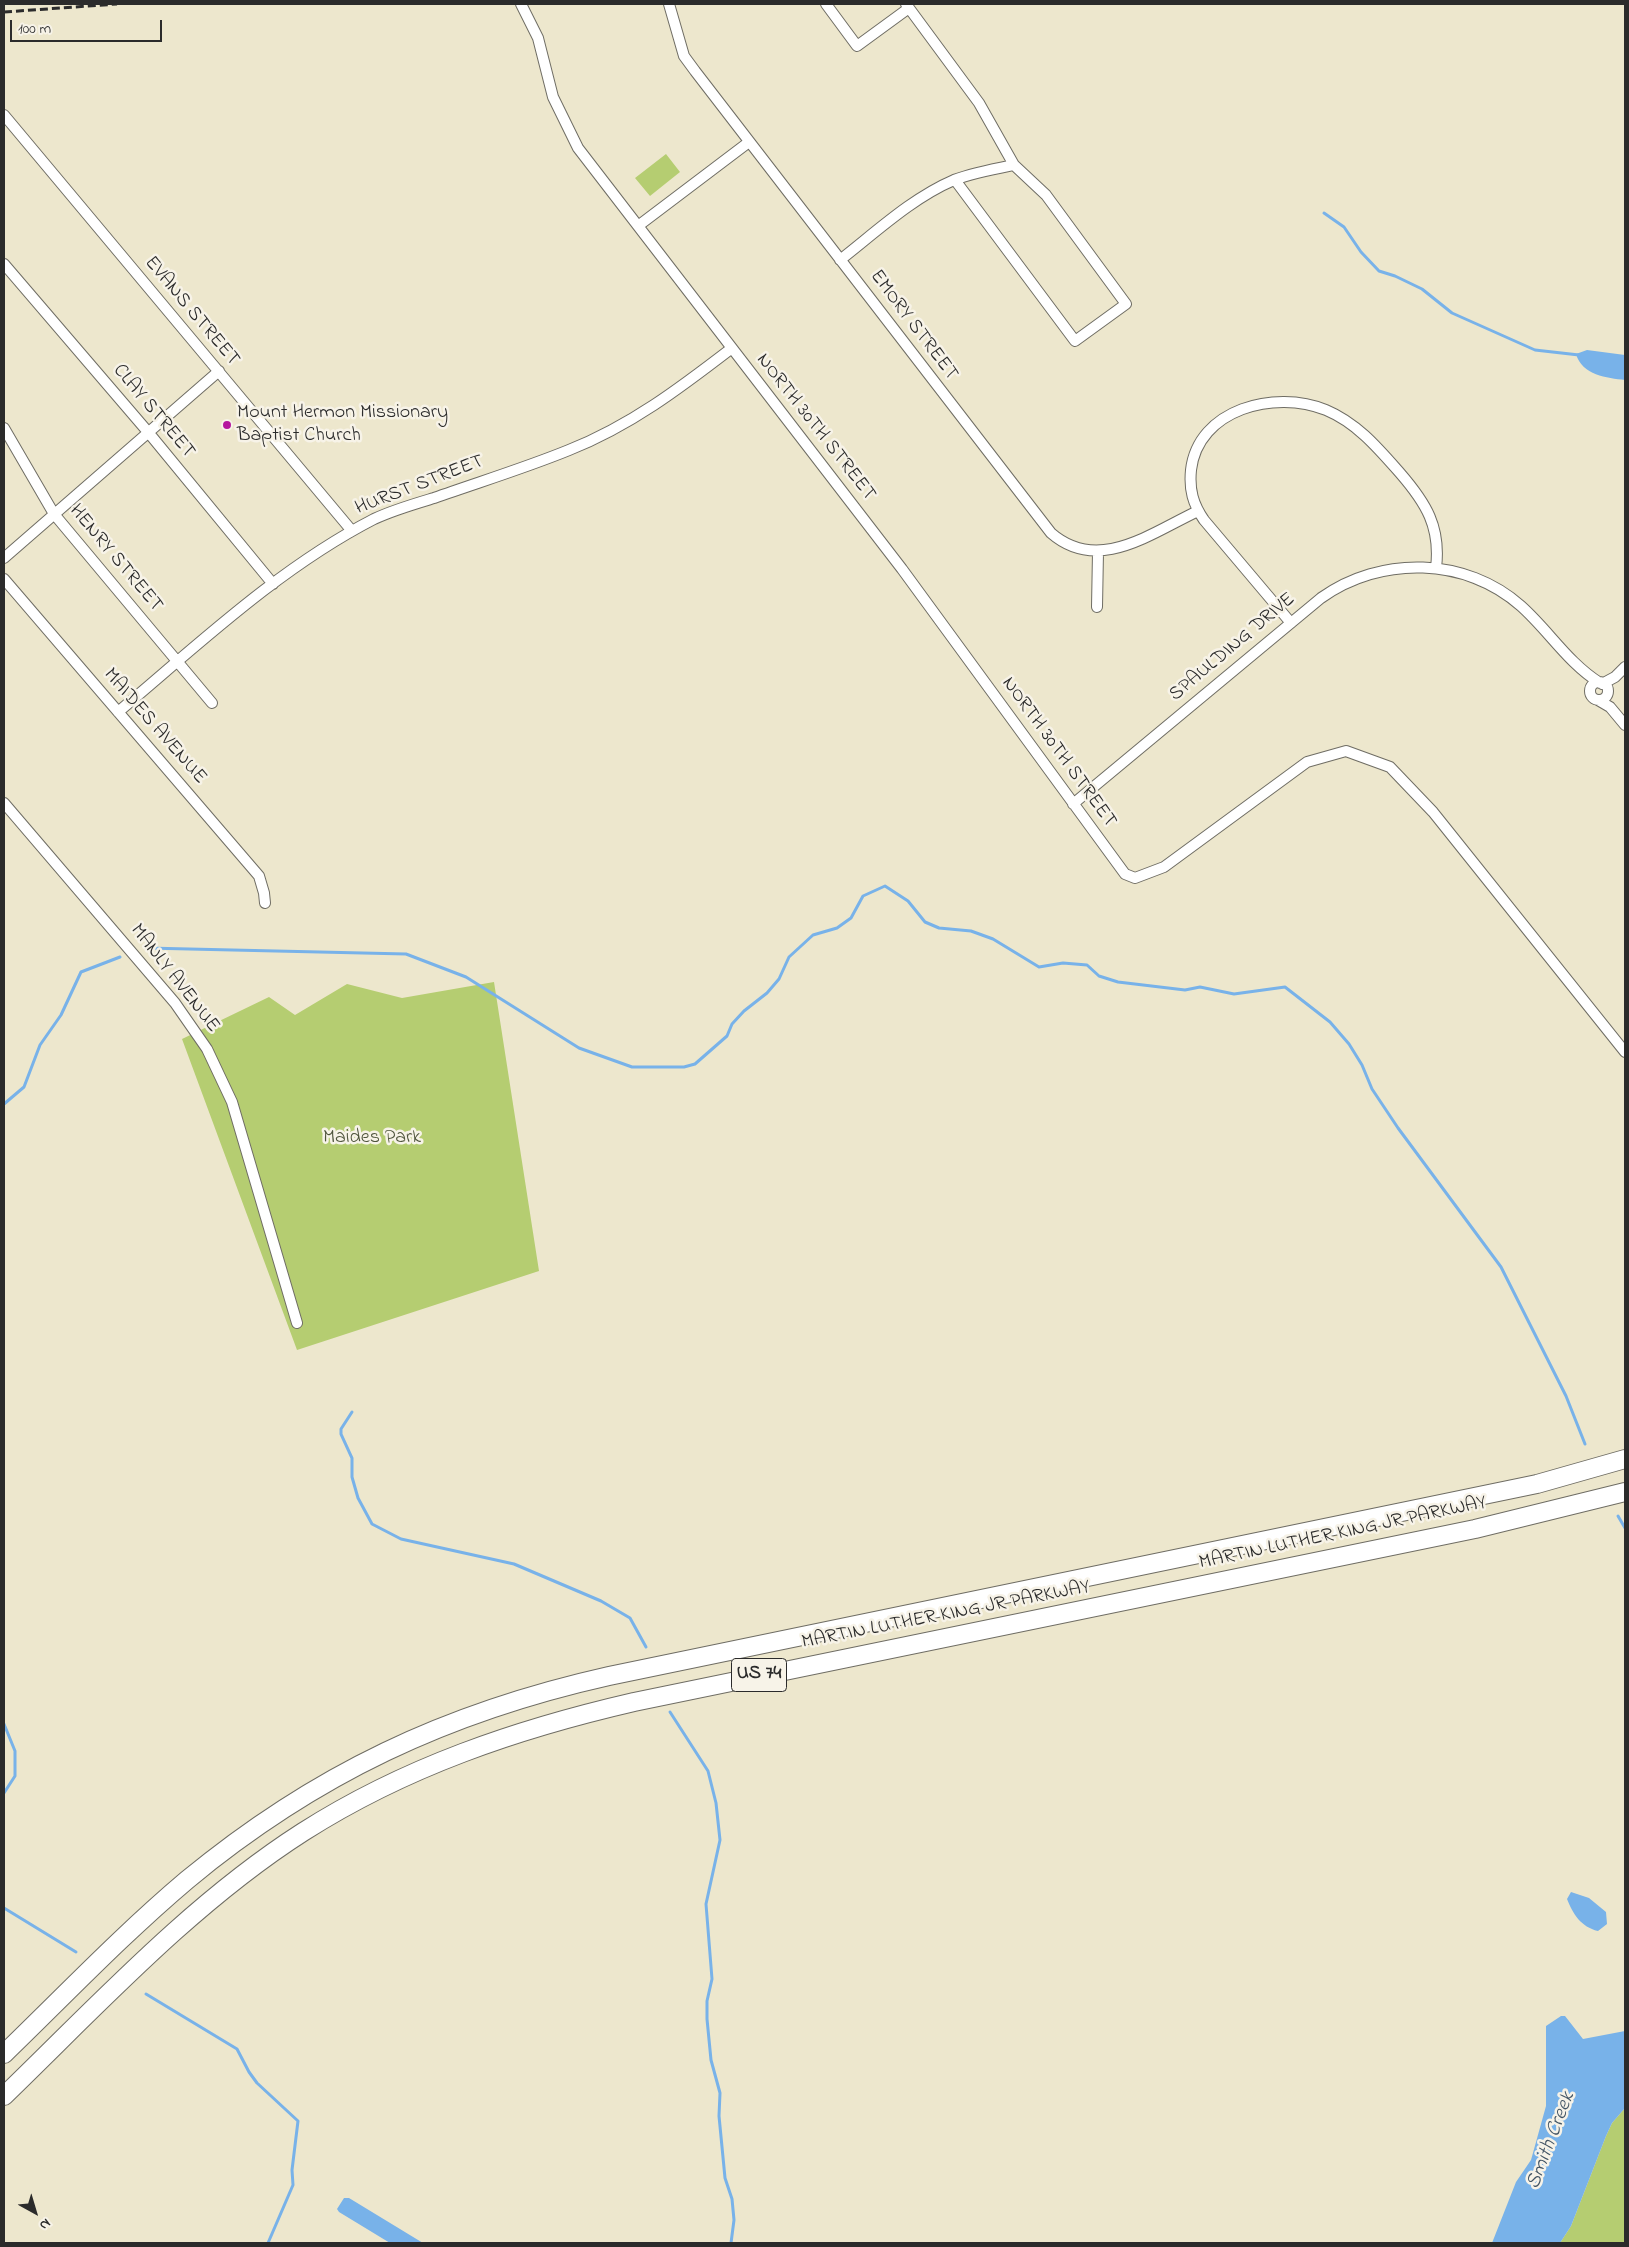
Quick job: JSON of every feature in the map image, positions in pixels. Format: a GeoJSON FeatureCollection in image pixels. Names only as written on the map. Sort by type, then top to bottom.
{"type":"FeatureCollection","features":[{"type":"Feature","properties":{"kind":"highway","name":"MARTIN LUTHER KING JR PARKWAY"},"geometry":{"type":"LineString","coordinates":[[4,2054],[160,1904],[242,1837],[307,1793],[346,1770],[412,1738],[468,1716],[540,1693],[599,1678],[1537,1484],[1625,1459]]}},
{"type":"Feature","properties":{"kind":"highway","name":"MARTIN LUTHER KING JR PARKWAY"},"geometry":{"type":"LineString","coordinates":[[4,2096],[174,1932],[268,1856],[302,1832],[369,1794],[403,1777],[480,1745],[551,1722],[634,1702],[1475,1529],[1625,1492]]}},
{"type":"Feature","properties":{"kind":"street","name":"NORTH 30TH STREET"},"geometry":{"type":"LineString","coordinates":[[521,4],[538,38],[553,97],[571,137],[907,576],[1125,874],[1136,878],[1164,867],[1307,762],[1346,751],[1390,767],[1433,812],[1625,1052]]}},
{"type":"Feature","properties":{"kind":"street","name":"EMORY STREET"},"geometry":{"type":"LineString","coordinates":[[669,4],[677,35],[687,60],[1043,524],[1058,539],[1074,547],[1098,552],[1130,544],[1198,511]]}},
{"type":"Feature","properties":{"kind":"street"},"geometry":{"type":"LineString","coordinates":[[826,4],[857,46],[908,6],[988,117],[1014,165],[1046,195],[1126,304],[1075,342],[955,180]]}},
{"type":"Feature","properties":{"kind":"street","name":"EVANS STREET"},"geometry":{"type":"LineString","coordinates":[[4,116],[352,531]]}},
{"type":"Feature","properties":{"kind":"street"},"geometry":{"type":"LineString","coordinates":[[638,226],[749,142]]}},
{"type":"Feature","properties":{"kind":"street"},"geometry":{"type":"LineString","coordinates":[[840,260],[924,196],[955,180],[1014,165]]}},
{"type":"Feature","properties":{"kind":"street","name":"CLAY STREET"},"geometry":{"type":"LineString","coordinates":[[4,264],[148,432],[274,584]]}},
{"type":"Feature","properties":{"kind":"street","name":"HURST STREET"},"geometry":{"type":"LineString","coordinates":[[118,712],[178,661],[319,550],[352,531],[394,511],[535,463],[604,435],[666,398],[732,348]]}},
{"type":"Feature","properties":{"kind":"street"},"geometry":{"type":"LineString","coordinates":[[4,558],[219,371]]}},
{"type":"Feature","properties":{"kind":"street"},"geometry":{"type":"LineString","coordinates":[[1291,623],[1198,511],[1192,495],[1191,472],[1195,450],[1208,432],[1231,414],[1252,406],[1279,402],[1312,406],[1342,418],[1355,426],[1380,450],[1421,500],[1437,537],[1436,568]]}},
{"type":"Feature","properties":{"kind":"street","name":"HENRY STREET"},"geometry":{"type":"LineString","coordinates":[[4,428],[54,514],[212,703]]}},
{"type":"Feature","properties":{"kind":"street"},"geometry":{"type":"LineString","coordinates":[[1097,607],[1098,552]]}},
{"type":"Feature","properties":{"kind":"street","name":"SPAULDING DRIVE"},"geometry":{"type":"LineString","coordinates":[[1073,804],[1291,623],[1334,589],[1356,578],[1401,568],[1436,568],[1473,576],[1503,592],[1522,607],[1584,673]]}},
{"type":"Feature","properties":{"kind":"street","name":"MAIDES AVENUE"},"geometry":{"type":"LineString","coordinates":[[4,579],[259,876],[265,903]]}},
{"type":"Feature","properties":{"kind":"street"},"geometry":{"type":"LineString","coordinates":[[1603,691],[1625,667]]}},
{"type":"Feature","properties":{"kind":"street"},"geometry":{"type":"LineString","coordinates":[[1584,673],[1590,691],[1594,684],[1603,691]]}},
{"type":"Feature","properties":{"kind":"street"},"geometry":{"type":"LineString","coordinates":[[1584,673],[1603,691],[1610,708],[1625,725]]}},
{"type":"Feature","properties":{"kind":"street","name":"MANLY AVENUE"},"geometry":{"type":"LineString","coordinates":[[4,803],[175,1003],[208,1049],[232,1102],[297,1323]]}},
{"type":"Feature","properties":{"kind":"green space"},"geometry":{"type":"Polygon","coordinates":[[[666,154],[680,172],[650,196],[635,178],[666,154]]]}},
{"type":"Feature","properties":{"kind":"green space","name":"Maides Park"},"geometry":{"type":"Polygon","coordinates":[[[494,982],[539,1271],[297,1350],[182,1039],[269,997],[295,1015],[347,984],[402,998],[494,982]]]}},
{"type":"Feature","properties":{"kind":"green space"},"geometry":{"type":"Polygon","coordinates":[[[1625,2108],[1625,2243],[1560,2243],[1571,2226],[1612,2123],[1625,2108]]]}},
{"type":"Feature","properties":{"kind":"water"},"geometry":{"type":"Polygon","coordinates":[[[1587,350],[1625,355],[1625,380],[1589,371],[1579,361],[1576,354],[1587,350]]]}},
{"type":"Feature","properties":{"kind":"water"},"geometry":{"type":"Polygon","coordinates":[[[1571,1892],[1589,1898],[1606,1912],[1607,1924],[1598,1931],[1582,1923],[1575,1915],[1567,1899],[1571,1892]]]}},
{"type":"Feature","properties":{"kind":"water","name":"Smith Creek"},"geometry":{"type":"Polygon","coordinates":[[[1561,2016],[1565,2016],[1583,2039],[1625,2031],[1625,2108],[1612,2123],[1571,2226],[1560,2243],[1492,2243],[1516,2182],[1531,2160],[1546,2106],[1546,2026],[1561,2016]]]}},
{"type":"Feature","properties":{"kind":"water"},"geometry":{"type":"Polygon","coordinates":[[[344,2198],[349,2198],[423,2243],[390,2243],[339,2212],[337,2209],[344,2198]]]}},
{"type":"Feature","properties":{"kind":"waterway"},"geometry":{"type":"LineString","coordinates":[[1324,213],[1344,227],[1361,252],[1379,271],[1395,276],[1422,289],[1452,313],[1535,350],[1579,355]]}},
{"type":"Feature","properties":{"kind":"waterway"},"geometry":{"type":"LineString","coordinates":[[146,948],[406,954],[466,977],[579,1048],[632,1067],[684,1067],[695,1064],[727,1036],[732,1024],[744,1011],[767,993],[779,979],[789,957],[813,935],[837,928],[851,918],[863,896],[885,886],[908,901],[925,922],[939,928],[971,931],[993,939],[1039,967],[1063,963],[1087,965],[1099,976],[1118,982],[1185,990],[1200,987],[1234,994],[1285,987],[1330,1022],[1349,1044],[1362,1065],[1372,1089],[1398,1128],[1501,1267],[1566,1396],[1585,1444]]}},
{"type":"Feature","properties":{"kind":"waterway"},"geometry":{"type":"LineString","coordinates":[[4,1104],[24,1087],[40,1045],[61,1015],[81,972],[120,957]]}},
{"type":"Feature","properties":{"kind":"waterway"},"geometry":{"type":"LineString","coordinates":[[352,1412],[341,1429],[341,1434],[352,1458],[352,1477],[358,1498],[372,1524],[401,1539],[514,1564],[601,1601],[630,1618],[646,1647]]}},
{"type":"Feature","properties":{"kind":"waterway"},"geometry":{"type":"LineString","coordinates":[[1618,1516],[1625,1528]]}},
{"type":"Feature","properties":{"kind":"waterway"},"geometry":{"type":"LineString","coordinates":[[670,1712],[708,1771],[716,1803],[720,1840],[706,1904],[712,1979],[707,2001],[707,2019],[711,2060],[720,2093],[719,2116],[725,2178],[732,2199],[734,2220],[731,2243]]}},
{"type":"Feature","properties":{"kind":"waterway"},"geometry":{"type":"LineString","coordinates":[[4,1724],[15,1751],[15,1776],[4,1793]]}},
{"type":"Feature","properties":{"kind":"waterway"},"geometry":{"type":"LineString","coordinates":[[4,1908],[76,1952]]}},
{"type":"Feature","properties":{"kind":"waterway"},"geometry":{"type":"LineString","coordinates":[[146,1994],[237,2049],[257,2083],[298,2121],[292,2170],[293,2185],[268,2243]]}},
{"type":"Feature","properties":{"kind":"railway"},"geometry":{"type":"LineString","coordinates":[[4,12],[117,4]]}},
{"type":"Feature","properties":{"kind":"place","name":"Mount Hermon Missionary Baptist Church"},"geometry":{"type":"Point","coordinates":[227,425]}}]}
